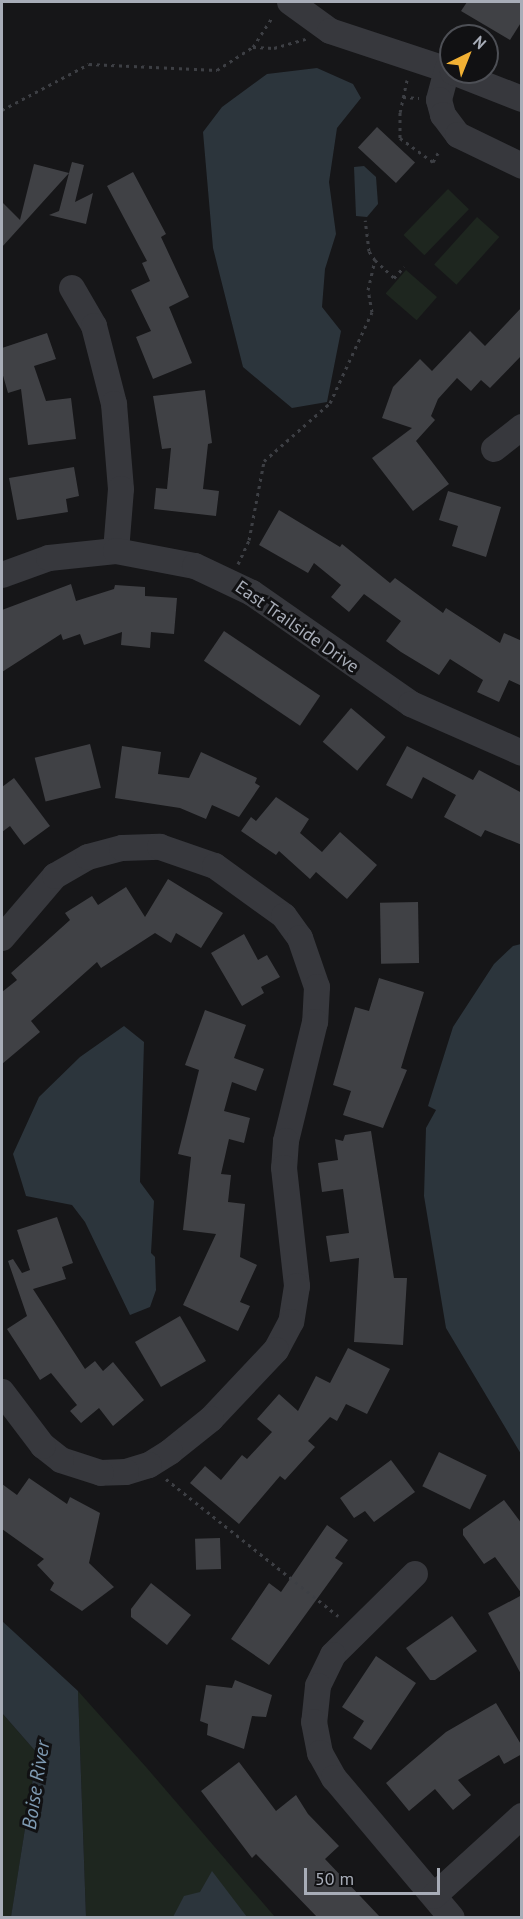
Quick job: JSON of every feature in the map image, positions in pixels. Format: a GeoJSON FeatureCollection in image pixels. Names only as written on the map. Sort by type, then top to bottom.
{"type":"FeatureCollection","features":[{"type":"Feature","properties":{"kind":"street"},"geometry":{"type":"LineString","coordinates":[[281,10],[330,31],[439,67]]}},
{"type":"Feature","properties":{"kind":"street"},"geometry":{"type":"LineString","coordinates":[[446,84],[439,100],[443,115],[458,135],[522,166]]}},
{"type":"Feature","properties":{"kind":"street"},"geometry":{"type":"LineString","coordinates":[[484,84],[522,99]]}},
{"type":"Feature","properties":{"kind":"street"},"geometry":{"type":"LineString","coordinates":[[72,288],[94,326],[114,404],[121,489],[116,551]]}},
{"type":"Feature","properties":{"kind":"street"},"geometry":{"type":"LineString","coordinates":[[494,449],[522,427]]}},
{"type":"Feature","properties":{"kind":"street","name":"East Trailside Drive"},"geometry":{"type":"LineString","coordinates":[[12,570],[69,554],[116,551],[175,560],[234,582],[411,704],[522,753]]}},
{"type":"Feature","properties":{"kind":"street"},"geometry":{"type":"LineString","coordinates":[[2,938],[55,876],[88,857],[122,848],[160,847],[215,866],[263,898],[289,923],[312,963],[317,987],[315,1023],[291,1114],[284,1168],[297,1286],[291,1322],[276,1350],[230,1401],[165,1463],[126,1472],[101,1473],[80,1468],[44,1446],[2,1392]]}},
{"type":"Feature","properties":{"kind":"street"},"geometry":{"type":"LineString","coordinates":[[415,1574],[333,1654],[318,1686],[314,1722],[320,1753],[333,1778],[452,1917]]}},
{"type":"Feature","properties":{"kind":"street"},"geometry":{"type":"LineString","coordinates":[[434,1896],[522,1816]]}},
{"type":"Feature","properties":{"kind":"path"},"geometry":{"type":"LineString","coordinates":[[2,110],[89,64],[216,70],[253,47],[281,10]]}},
{"type":"Feature","properties":{"kind":"path"},"geometry":{"type":"LineString","coordinates":[[253,47],[274,48],[308,38]]}},
{"type":"Feature","properties":{"kind":"path"},"geometry":{"type":"LineString","coordinates":[[406,72],[400,138],[433,162],[439,152]]}},
{"type":"Feature","properties":{"kind":"path"},"geometry":{"type":"LineString","coordinates":[[403,97],[425,100]]}},
{"type":"Feature","properties":{"kind":"path"},"geometry":{"type":"LineString","coordinates":[[365,220],[369,251],[375,261],[394,278],[404,267]]}},
{"type":"Feature","properties":{"kind":"path"},"geometry":{"type":"LineString","coordinates":[[237,565],[249,540],[264,461],[330,403],[372,312],[368,290],[375,261]]}},
{"type":"Feature","properties":{"kind":"path"},"geometry":{"type":"LineString","coordinates":[[165,1463],[338,1616]]}},
{"type":"Feature","properties":{"kind":"shaded area"},"geometry":{"type":"Polygon","coordinates":[[[448,189],[469,209],[424,255],[404,235],[448,189]]]}},
{"type":"Feature","properties":{"kind":"shaded area"},"geometry":{"type":"Polygon","coordinates":[[[477,217],[499,237],[456,285],[434,265],[477,217]]]}},
{"type":"Feature","properties":{"kind":"shaded area"},"geometry":{"type":"Polygon","coordinates":[[[406,270],[437,297],[417,320],[386,293],[406,270]]]}},
{"type":"Feature","properties":{"kind":"shaded area"},"geometry":{"type":"Polygon","coordinates":[[[78,1691],[146,1767],[275,1917],[86,1917],[78,1691]]]}},
{"type":"Feature","properties":{"kind":"shaded area"},"geometry":{"type":"Polygon","coordinates":[[[2,1713],[37,1753],[11,1918],[2,1917],[2,1713]]]}},
{"type":"Feature","properties":{"kind":"water"},"geometry":{"type":"Polygon","coordinates":[[[317,68],[353,84],[361,98],[337,128],[329,182],[336,234],[325,269],[322,307],[341,331],[327,402],[292,408],[243,367],[213,248],[203,132],[222,107],[267,74],[317,68]]]}},
{"type":"Feature","properties":{"kind":"water"},"geometry":{"type":"Polygon","coordinates":[[[364,166],[376,177],[378,204],[367,217],[356,216],[354,167],[364,166]]]}},
{"type":"Feature","properties":{"kind":"water"},"geometry":{"type":"Polygon","coordinates":[[[522,944],[521,1454],[446,1328],[424,1196],[426,1128],[436,1110],[428,1106],[453,1027],[494,964],[513,946],[522,944]]]}},
{"type":"Feature","properties":{"kind":"water"},"geometry":{"type":"Polygon","coordinates":[[[124,1026],[144,1042],[140,1182],[154,1201],[151,1253],[155,1257],[156,1290],[150,1307],[130,1315],[85,1222],[72,1205],[26,1196],[13,1154],[39,1097],[80,1057],[124,1026]]]}},
{"type":"Feature","properties":{"kind":"water","name":"Boise River"},"geometry":{"type":"Polygon","coordinates":[[[2,1621],[78,1691],[86,1917],[11,1917],[37,1753],[2,1713],[2,1621]]]}},
{"type":"Feature","properties":{"kind":"water"},"geometry":{"type":"Polygon","coordinates":[[[212,1871],[247,1917],[173,1917],[184,1896],[200,1892],[212,1871]]]}},
{"type":"Feature","properties":{"kind":"building"},"geometry":{"type":"Polygon","coordinates":[[[467,2],[522,2],[522,21],[510,40],[499,33],[499,24],[483,24],[461,11],[467,2]]]}},
{"type":"Feature","properties":{"kind":"building"},"geometry":{"type":"Polygon","coordinates":[[[377,127],[415,162],[396,183],[358,147],[377,127]]]}},
{"type":"Feature","properties":{"kind":"building"},"geometry":{"type":"Polygon","coordinates":[[[72,162],[84,165],[75,202],[93,193],[86,224],[49,215],[59,211],[72,162]]]}},
{"type":"Feature","properties":{"kind":"building"},"geometry":{"type":"Polygon","coordinates":[[[34,164],[69,173],[2,247],[2,202],[20,220],[34,164]]]}},
{"type":"Feature","properties":{"kind":"building"},"geometry":{"type":"Polygon","coordinates":[[[133,172],[166,234],[161,237],[189,297],[169,307],[192,363],[153,379],[136,337],[151,331],[131,290],[150,281],[142,263],[147,261],[107,186],[133,172]]]}},
{"type":"Feature","properties":{"kind":"building"},"geometry":{"type":"Polygon","coordinates":[[[522,307],[522,355],[490,388],[481,380],[471,391],[457,378],[438,399],[431,416],[435,420],[416,441],[449,484],[413,511],[372,458],[412,428],[382,418],[393,387],[420,359],[432,371],[470,331],[485,346],[522,307]]]}},
{"type":"Feature","properties":{"kind":"building"},"geometry":{"type":"Polygon","coordinates":[[[47,333],[56,359],[34,366],[46,401],[71,398],[76,439],[28,445],[21,389],[8,393],[2,372],[2,348],[47,333]]]}},
{"type":"Feature","properties":{"kind":"building"},"geometry":{"type":"Polygon","coordinates":[[[205,390],[212,443],[208,444],[203,489],[219,491],[216,516],[154,509],[156,488],[167,489],[171,448],[162,449],[153,396],[205,390]]]}},
{"type":"Feature","properties":{"kind":"building"},"geometry":{"type":"Polygon","coordinates":[[[74,467],[79,496],[66,499],[68,512],[17,520],[9,478],[74,467]]]}},
{"type":"Feature","properties":{"kind":"building"},"geometry":{"type":"Polygon","coordinates":[[[448,491],[501,507],[486,557],[452,546],[458,526],[439,520],[448,491]]]}},
{"type":"Feature","properties":{"kind":"building"},"geometry":{"type":"Polygon","coordinates":[[[279,510],[340,547],[342,544],[390,583],[395,578],[443,613],[446,608],[500,643],[504,633],[522,641],[522,686],[509,680],[499,702],[477,692],[483,680],[450,659],[439,675],[401,652],[386,641],[401,621],[364,594],[349,612],[331,597],[341,585],[314,563],[308,573],[259,545],[279,510]]]}},
{"type":"Feature","properties":{"kind":"building"},"geometry":{"type":"Polygon","coordinates":[[[71,584],[76,601],[114,589],[115,585],[145,587],[145,596],[177,598],[174,634],[151,632],[150,648],[121,645],[122,632],[84,645],[80,634],[63,640],[61,634],[2,672],[2,610],[71,584]]]}},
{"type":"Feature","properties":{"kind":"building"},"geometry":{"type":"Polygon","coordinates":[[[224,631],[320,696],[300,726],[204,661],[224,631]]]}},
{"type":"Feature","properties":{"kind":"building"},"geometry":{"type":"Polygon","coordinates":[[[351,708],[385,737],[357,771],[323,742],[351,708]]]}},
{"type":"Feature","properties":{"kind":"building"},"geometry":{"type":"Polygon","coordinates":[[[90,744],[101,788],[46,801],[35,758],[90,744]]]}},
{"type":"Feature","properties":{"kind":"building"},"geometry":{"type":"Polygon","coordinates":[[[122,746],[161,752],[158,774],[189,778],[201,752],[257,778],[255,783],[260,786],[239,817],[212,805],[206,819],[180,808],[115,798],[122,746]]]}},
{"type":"Feature","properties":{"kind":"building"},"geometry":{"type":"Polygon","coordinates":[[[407,746],[473,780],[479,770],[522,793],[522,845],[485,830],[481,837],[444,817],[456,795],[423,777],[412,799],[386,785],[407,746]]]}},
{"type":"Feature","properties":{"kind":"building"},"geometry":{"type":"Polygon","coordinates":[[[14,778],[50,826],[24,845],[10,826],[2,832],[2,787],[14,778]]]}},
{"type":"Feature","properties":{"kind":"building"},"geometry":{"type":"Polygon","coordinates":[[[276,797],[309,819],[300,833],[322,852],[340,832],[377,865],[347,899],[316,872],[310,879],[279,851],[276,855],[241,831],[251,817],[256,821],[276,797]]]}},
{"type":"Feature","properties":{"kind":"building"},"geometry":{"type":"Polygon","coordinates":[[[168,879],[223,913],[201,948],[176,933],[171,943],[155,933],[101,968],[97,962],[31,1021],[40,1032],[2,1064],[2,992],[17,980],[11,973],[70,920],[65,913],[92,896],[98,905],[126,887],[145,917],[168,879]]]}},
{"type":"Feature","properties":{"kind":"building"},"geometry":{"type":"Polygon","coordinates":[[[418,902],[419,963],[381,964],[380,903],[418,902]]]}},
{"type":"Feature","properties":{"kind":"building"},"geometry":{"type":"Polygon","coordinates":[[[244,934],[258,960],[267,955],[280,977],[261,987],[264,993],[242,1006],[211,953],[244,934]]]}},
{"type":"Feature","properties":{"kind":"building"},"geometry":{"type":"Polygon","coordinates":[[[379,978],[424,992],[401,1068],[407,1070],[383,1128],[343,1115],[351,1091],[333,1085],[355,1007],[369,1011],[379,978]]]}},
{"type":"Feature","properties":{"kind":"building"},"geometry":{"type":"Polygon","coordinates":[[[205,1010],[246,1025],[234,1058],[264,1069],[256,1091],[232,1082],[224,1111],[250,1118],[244,1143],[229,1139],[221,1174],[231,1175],[228,1202],[245,1204],[240,1257],[257,1265],[240,1302],[250,1306],[238,1331],[183,1305],[216,1234],[183,1230],[191,1157],[178,1154],[199,1070],[185,1065],[205,1010]]]}},
{"type":"Feature","properties":{"kind":"building"},"geometry":{"type":"Polygon","coordinates":[[[371,1131],[394,1278],[407,1278],[403,1345],[354,1342],[359,1258],[330,1262],[326,1236],[349,1233],[343,1189],[322,1192],[318,1163],[338,1160],[335,1139],[343,1141],[345,1135],[371,1131]]]}},
{"type":"Feature","properties":{"kind":"building"},"geometry":{"type":"Polygon","coordinates":[[[57,1217],[73,1263],[62,1267],[66,1279],[33,1289],[85,1369],[95,1361],[103,1371],[113,1362],[144,1400],[113,1426],[99,1408],[81,1423],[70,1411],[77,1405],[51,1373],[40,1380],[7,1329],[27,1316],[8,1261],[13,1259],[22,1273],[30,1270],[17,1230],[57,1217]]]}},
{"type":"Feature","properties":{"kind":"building"},"geometry":{"type":"Polygon","coordinates":[[[180,1316],[206,1361],[161,1387],[135,1342],[180,1316]]]}},
{"type":"Feature","properties":{"kind":"building"},"geometry":{"type":"Polygon","coordinates":[[[348,1348],[390,1369],[367,1414],[346,1404],[337,1421],[330,1417],[308,1441],[315,1447],[285,1480],[280,1476],[239,1524],[190,1483],[205,1466],[221,1480],[242,1455],[247,1459],[272,1432],[257,1419],[279,1394],[298,1411],[316,1376],[330,1383],[348,1348]]]}},
{"type":"Feature","properties":{"kind":"building"},"geometry":{"type":"Polygon","coordinates":[[[439,1452],[487,1475],[470,1509],[422,1486],[439,1452]]]}},
{"type":"Feature","properties":{"kind":"building"},"geometry":{"type":"Polygon","coordinates":[[[391,1460],[415,1492],[374,1522],[365,1511],[354,1518],[340,1498],[391,1460]]]}},
{"type":"Feature","properties":{"kind":"building"},"geometry":{"type":"Polygon","coordinates":[[[29,1478],[67,1504],[70,1497],[100,1513],[89,1563],[114,1587],[82,1611],[50,1590],[54,1583],[37,1565],[44,1559],[2,1529],[2,1484],[17,1495],[29,1478]]]}},
{"type":"Feature","properties":{"kind":"building"},"geometry":{"type":"Polygon","coordinates":[[[504,1500],[522,1524],[522,1594],[495,1557],[484,1564],[463,1535],[463,1529],[504,1500]]]}},
{"type":"Feature","properties":{"kind":"building"},"geometry":{"type":"Polygon","coordinates":[[[327,1525],[348,1540],[335,1558],[343,1563],[269,1665],[231,1639],[269,1583],[281,1592],[327,1525]]]}},
{"type":"Feature","properties":{"kind":"building"},"geometry":{"type":"Polygon","coordinates":[[[220,1538],[221,1569],[196,1570],[195,1539],[220,1538]]]}},
{"type":"Feature","properties":{"kind":"building"},"geometry":{"type":"Polygon","coordinates":[[[151,1583],[191,1615],[167,1645],[131,1617],[131,1609],[151,1583]]]}},
{"type":"Feature","properties":{"kind":"building"},"geometry":{"type":"Polygon","coordinates":[[[522,1595],[522,1676],[488,1613],[522,1595]]]}},
{"type":"Feature","properties":{"kind":"building"},"geometry":{"type":"Polygon","coordinates":[[[452,1616],[477,1651],[435,1680],[430,1680],[406,1648],[452,1616]]]}},
{"type":"Feature","properties":{"kind":"building"},"geometry":{"type":"Polygon","coordinates":[[[376,1656],[416,1683],[371,1750],[353,1738],[364,1721],[342,1707],[376,1656]]]}},
{"type":"Feature","properties":{"kind":"building"},"geometry":{"type":"Polygon","coordinates":[[[235,1680],[272,1695],[266,1717],[252,1716],[244,1749],[207,1735],[208,1724],[200,1721],[206,1685],[232,1688],[235,1680]]]}},
{"type":"Feature","properties":{"kind":"building"},"geometry":{"type":"Polygon","coordinates":[[[496,1703],[522,1746],[522,1754],[504,1764],[499,1755],[458,1780],[471,1795],[453,1810],[435,1789],[409,1811],[386,1783],[446,1732],[496,1703]]]}},
{"type":"Feature","properties":{"kind":"building"},"geometry":{"type":"Polygon","coordinates":[[[239,1762],[276,1811],[296,1795],[308,1814],[339,1846],[325,1859],[380,1917],[317,1917],[256,1854],[252,1858],[201,1791],[239,1762]]]}}]}
